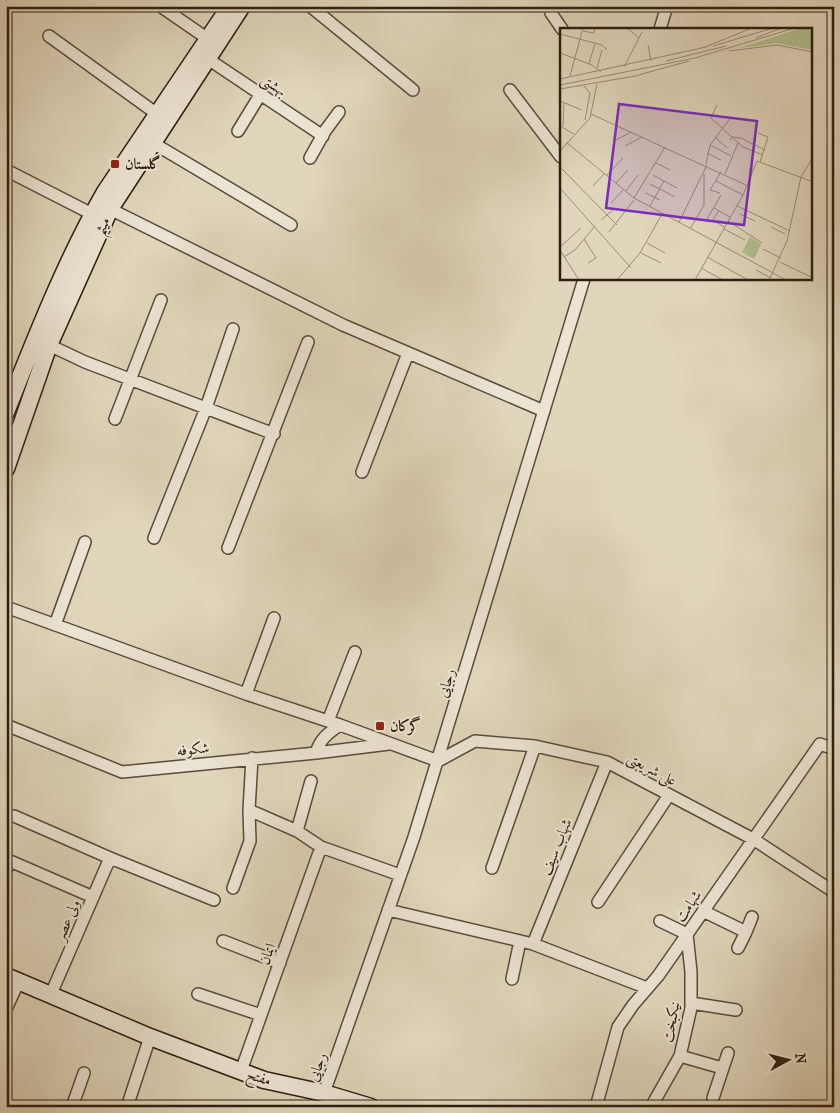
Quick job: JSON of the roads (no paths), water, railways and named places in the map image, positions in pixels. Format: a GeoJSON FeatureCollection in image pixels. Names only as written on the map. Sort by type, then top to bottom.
{"type":"FeatureCollection","features":[{"type":"Feature","properties":{"kind":"main road","name":"میثم"},"geometry":{"type":"LineString","coordinates":[[6,412],[44,318],[104,192],[230,6]]}},
{"type":"Feature","properties":{"kind":"main road","name":"میثم"},"geometry":{"type":"LineString","coordinates":[[8,461],[49,345],[110,209],[242,6]]}},
{"type":"Feature","properties":{"kind":"main road","name":"مفتح"},"geometry":{"type":"LineString","coordinates":[[13,978],[150,1037],[264,1080],[324,1092],[371,1107]]}},
{"type":"Feature","properties":{"kind":"street"},"geometry":{"type":"LineString","coordinates":[[160,6],[208,39]]}},
{"type":"Feature","properties":{"kind":"street"},"geometry":{"type":"LineString","coordinates":[[310,6],[413,90]]}},
{"type":"Feature","properties":{"kind":"street"},"geometry":{"type":"LineString","coordinates":[[660,28],[666,6]]}},
{"type":"Feature","properties":{"kind":"street"},"geometry":{"type":"LineString","coordinates":[[551,13],[561,28]]}},
{"type":"Feature","properties":{"kind":"street"},"geometry":{"type":"LineString","coordinates":[[49,36],[157,114]]}},
{"type":"Feature","properties":{"kind":"street","name":"بهشتی"},"geometry":{"type":"LineString","coordinates":[[208,59],[323,136]]}},
{"type":"Feature","properties":{"kind":"street"},"geometry":{"type":"LineString","coordinates":[[510,90],[560,156]]}},
{"type":"Feature","properties":{"kind":"street"},"geometry":{"type":"LineString","coordinates":[[238,131],[260,95]]}},
{"type":"Feature","properties":{"kind":"street"},"geometry":{"type":"LineString","coordinates":[[310,158],[339,112]]}},
{"type":"Feature","properties":{"kind":"street"},"geometry":{"type":"LineString","coordinates":[[153,143],[291,225]]}},
{"type":"Feature","properties":{"kind":"street"},"geometry":{"type":"LineString","coordinates":[[6,170],[92,214]]}},
{"type":"Feature","properties":{"kind":"street"},"geometry":{"type":"LineString","coordinates":[[110,209],[343,325],[544,411]]}},
{"type":"Feature","properties":{"kind":"street","name":"رجایی"},"geometry":{"type":"LineString","coordinates":[[324,1092],[414,837],[584,280]]}},
{"type":"Feature","properties":{"kind":"street"},"geometry":{"type":"LineString","coordinates":[[115,419],[162,300]]}},
{"type":"Feature","properties":{"kind":"street"},"geometry":{"type":"LineString","coordinates":[[154,538],[206,408],[233,329]]}},
{"type":"Feature","properties":{"kind":"street"},"geometry":{"type":"LineString","coordinates":[[228,548],[274,434],[308,342]]}},
{"type":"Feature","properties":{"kind":"street"},"geometry":{"type":"LineString","coordinates":[[49,345],[85,362],[274,434]]}},
{"type":"Feature","properties":{"kind":"street"},"geometry":{"type":"LineString","coordinates":[[362,472],[408,353]]}},
{"type":"Feature","properties":{"kind":"street"},"geometry":{"type":"LineString","coordinates":[[54,625],[85,542]]}},
{"type":"Feature","properties":{"kind":"street"},"geometry":{"type":"LineString","coordinates":[[6,607],[438,761]]}},
{"type":"Feature","properties":{"kind":"street"},"geometry":{"type":"LineString","coordinates":[[246,694],[274,618]]}},
{"type":"Feature","properties":{"kind":"street"},"geometry":{"type":"LineString","coordinates":[[328,721],[355,652]]}},
{"type":"Feature","properties":{"kind":"street","name":"شکوفه"},"geometry":{"type":"LineString","coordinates":[[6,725],[122,772],[391,744]]}},
{"type":"Feature","properties":{"kind":"street"},"geometry":{"type":"LineString","coordinates":[[316,753],[318,745],[324,737],[340,725]]}},
{"type":"Feature","properties":{"kind":"street","name":"علی شریعتی"},"geometry":{"type":"LineString","coordinates":[[438,761],[475,741],[535,746],[607,762],[753,839],[834,892]]}},
{"type":"Feature","properties":{"kind":"street","name":"شهامت"},"geometry":{"type":"LineString","coordinates":[[596,1107],[618,1027],[633,1005],[658,976],[820,744],[834,749]]}},
{"type":"Feature","properties":{"kind":"street"},"geometry":{"type":"LineString","coordinates":[[492,868],[535,746]]}},
{"type":"Feature","properties":{"kind":"street"},"geometry":{"type":"LineString","coordinates":[[233,888],[250,842],[249,810],[252,758]]}},
{"type":"Feature","properties":{"kind":"street","name":"شهاب سیف"},"geometry":{"type":"LineString","coordinates":[[533,944],[607,762]]}},
{"type":"Feature","properties":{"kind":"street"},"geometry":{"type":"LineString","coordinates":[[297,831],[311,781]]}},
{"type":"Feature","properties":{"kind":"street"},"geometry":{"type":"LineString","coordinates":[[598,902],[669,795]]}},
{"type":"Feature","properties":{"kind":"street"},"geometry":{"type":"LineString","coordinates":[[249,810],[297,831],[321,847],[400,875]]}},
{"type":"Feature","properties":{"kind":"street"},"geometry":{"type":"LineString","coordinates":[[14,816],[110,858],[214,900]]}},
{"type":"Feature","properties":{"kind":"street","name":"ایمان"},"geometry":{"type":"LineString","coordinates":[[241,1071],[321,847]]}},
{"type":"Feature","properties":{"kind":"street","name":"ولی عصر"},"geometry":{"type":"LineString","coordinates":[[51,994],[110,858]]}},
{"type":"Feature","properties":{"kind":"street"},"geometry":{"type":"LineString","coordinates":[[6,870],[10,861],[93,898]]}},
{"type":"Feature","properties":{"kind":"street"},"geometry":{"type":"LineString","coordinates":[[388,910],[533,944],[647,988]]}},
{"type":"Feature","properties":{"kind":"street"},"geometry":{"type":"LineString","coordinates":[[703,910],[746,932]]}},
{"type":"Feature","properties":{"kind":"street"},"geometry":{"type":"LineString","coordinates":[[738,948],[752,917]]}},
{"type":"Feature","properties":{"kind":"street"},"geometry":{"type":"LineString","coordinates":[[660,921],[687,934]]}},
{"type":"Feature","properties":{"kind":"street","name":"نیکبخت"},"geometry":{"type":"LineString","coordinates":[[651,1107],[680,1056],[691,1003],[691,972],[687,934]]}},
{"type":"Feature","properties":{"kind":"street"},"geometry":{"type":"LineString","coordinates":[[223,941],[280,963]]}},
{"type":"Feature","properties":{"kind":"street"},"geometry":{"type":"LineString","coordinates":[[512,979],[520,941]]}},
{"type":"Feature","properties":{"kind":"street"},"geometry":{"type":"LineString","coordinates":[[6,1009],[13,978]]}},
{"type":"Feature","properties":{"kind":"street"},"geometry":{"type":"LineString","coordinates":[[198,994],[261,1015]]}},
{"type":"Feature","properties":{"kind":"street"},"geometry":{"type":"LineString","coordinates":[[691,1003],[736,1010]]}},
{"type":"Feature","properties":{"kind":"street"},"geometry":{"type":"LineString","coordinates":[[127,1107],[150,1037]]}},
{"type":"Feature","properties":{"kind":"street"},"geometry":{"type":"LineString","coordinates":[[713,1098],[728,1053]]}},
{"type":"Feature","properties":{"kind":"street"},"geometry":{"type":"LineString","coordinates":[[680,1056],[722,1068]]}},
{"type":"Feature","properties":{"kind":"street"},"geometry":{"type":"LineString","coordinates":[[72,1107],[84,1073]]}},
{"type":"Feature","properties":{"kind":"place","name":"گلستان"},"geometry":{"type":"Point","coordinates":[115,164]}},
{"type":"Feature","properties":{"kind":"place","name":"گرکان"},"geometry":{"type":"Point","coordinates":[380,726]}}]}
